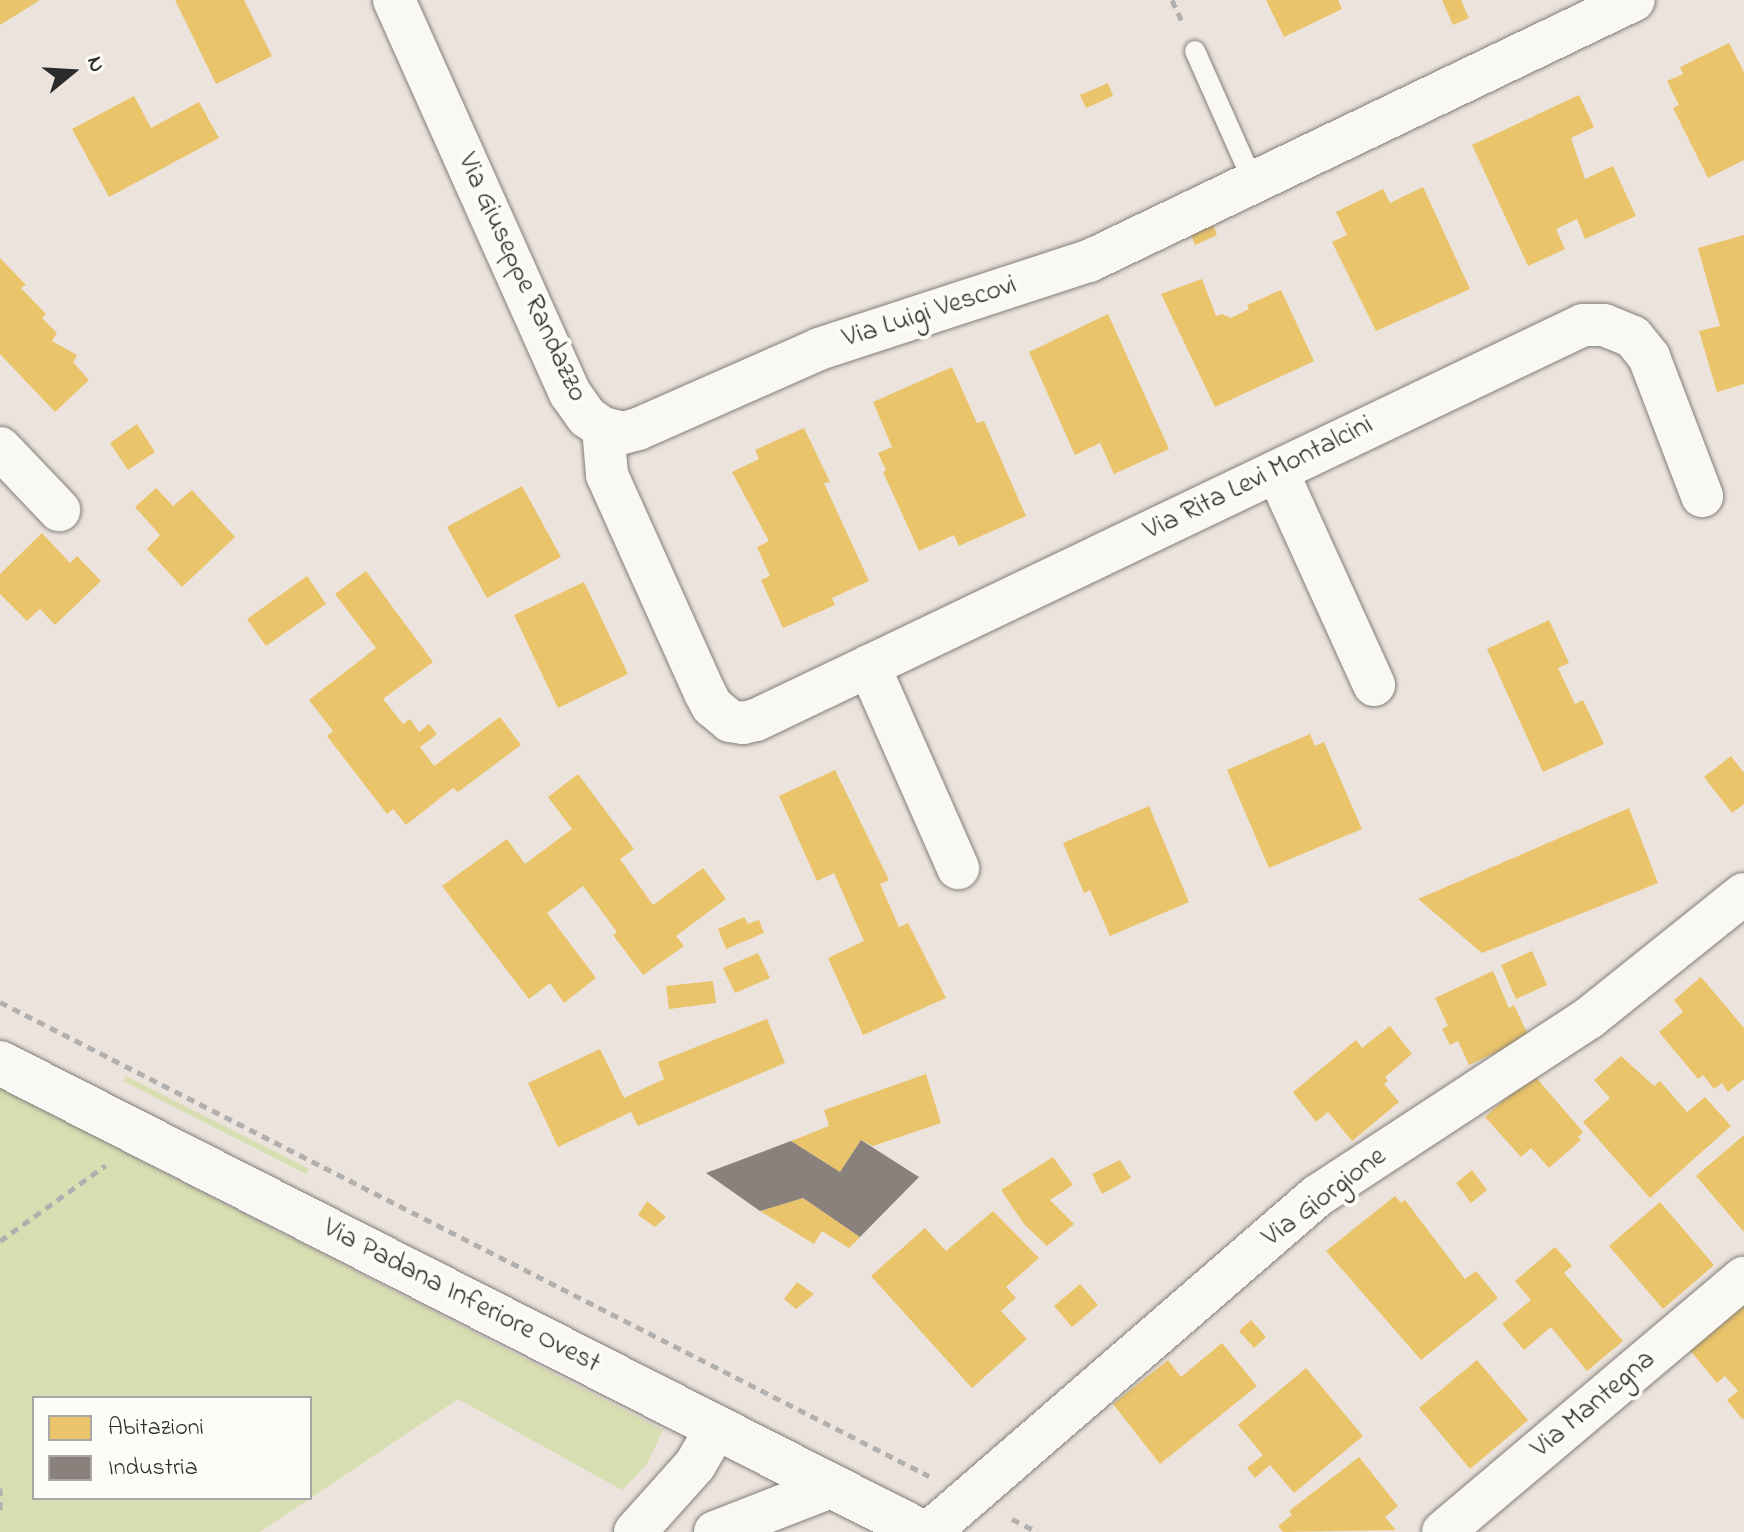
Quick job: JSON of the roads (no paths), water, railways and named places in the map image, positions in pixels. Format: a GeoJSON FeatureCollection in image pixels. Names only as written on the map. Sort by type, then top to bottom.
{"type":"FeatureCollection","features":[{"type":"Feature","properties":{"kind":"street","name":"Via Giuseppe Randazzo"},"geometry":{"type":"LineString","coordinates":[[394,0],[570,393],[587,417],[603,428],[607,475],[712,706],[730,721]]}},
{"type":"Feature","properties":{"kind":"street","name":"Via Luigi Vescovi"},"geometry":{"type":"LineString","coordinates":[[603,428],[623,433],[638,429],[819,349],[1089,261],[1634,0]]}},
{"type":"Feature","properties":{"kind":"street","name":"Via Rita Levi Montalcini"},"geometry":{"type":"LineString","coordinates":[[730,721],[743,723],[756,720],[1583,325],[1604,325],[1633,337],[1649,357],[1702,496]]}},
{"type":"Feature","properties":{"kind":"street"},"geometry":{"type":"LineString","coordinates":[[0,448],[59,510]]}},
{"type":"Feature","properties":{"kind":"street"},"geometry":{"type":"LineString","coordinates":[[1277,471],[1374,685]]}},
{"type":"Feature","properties":{"kind":"street"},"geometry":{"type":"LineString","coordinates":[[869,666],[958,868]]}},
{"type":"Feature","properties":{"kind":"street","name":"Via Giorgione"},"geometry":{"type":"LineString","coordinates":[[929,1532],[1317,1196],[1589,1018],[1744,894]]}},
{"type":"Feature","properties":{"kind":"street","name":"Via Padana Inferiore Ovest"},"geometry":{"type":"LineString","coordinates":[[0,1063],[922,1532]]}},
{"type":"Feature","properties":{"kind":"street","name":"Via Mantegna"},"geometry":{"type":"LineString","coordinates":[[1443,1532],[1744,1278]]}},
{"type":"Feature","properties":{"kind":"street"},"geometry":{"type":"LineString","coordinates":[[635,1532],[695,1465],[717,1427]]}},
{"type":"Feature","properties":{"kind":"street"},"geometry":{"type":"LineString","coordinates":[[715,1532],[833,1486]]}},
{"type":"Feature","properties":{"kind":"lane"},"geometry":{"type":"LineString","coordinates":[[1195,51],[1253,181]]}}]}
